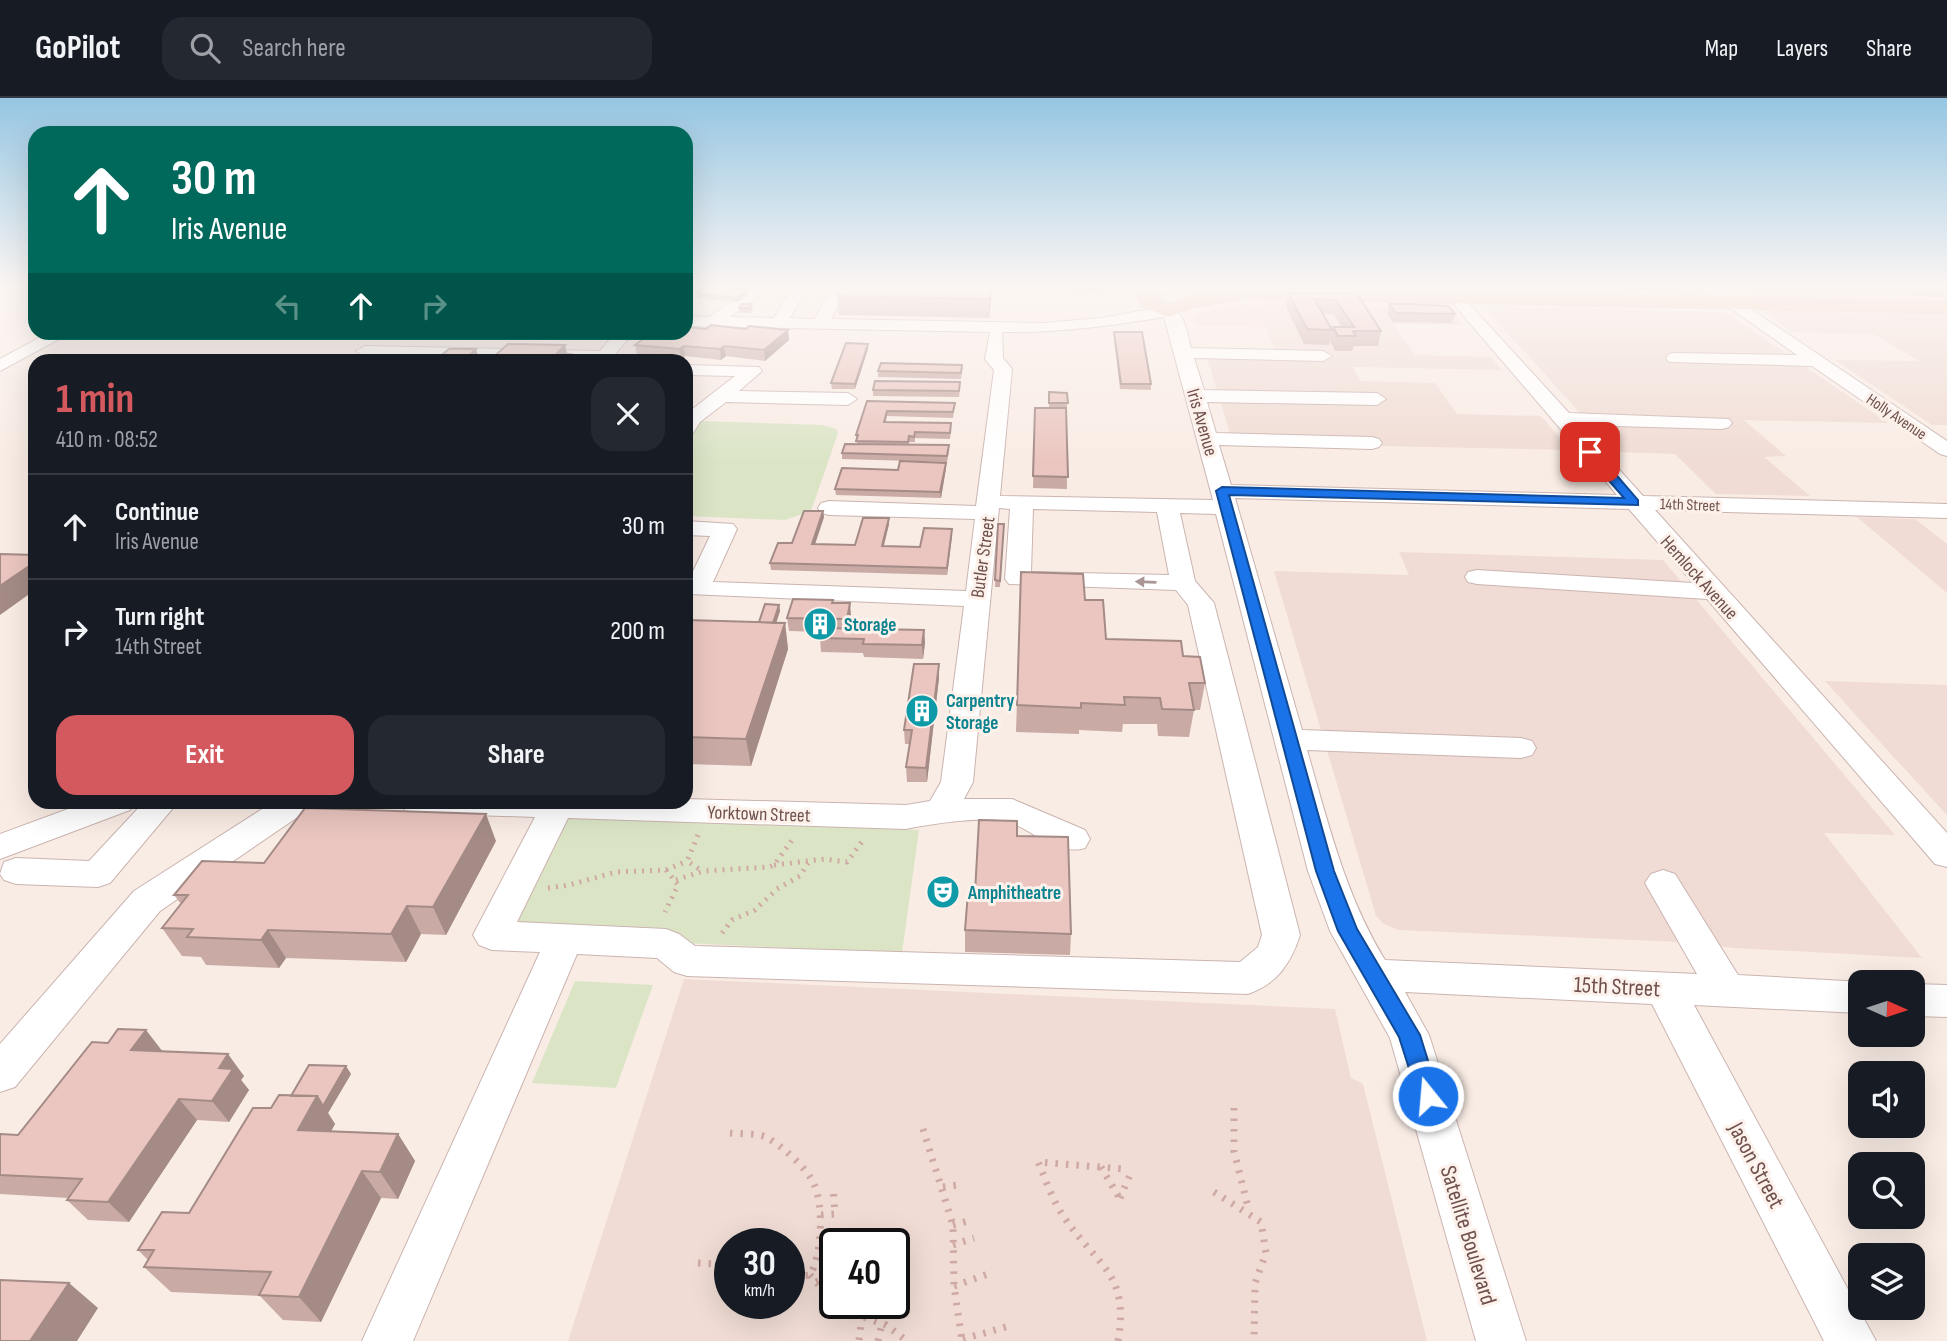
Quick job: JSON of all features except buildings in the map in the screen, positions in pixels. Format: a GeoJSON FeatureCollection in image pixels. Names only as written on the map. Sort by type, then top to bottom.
{"type":"FeatureCollection","features":[{"type":"Feature","properties":{"kind":"street"},"geometry":{"type":"LineString","coordinates":[[0,366],[40,345]]}},
{"type":"Feature","properties":{"kind":"street","name":"Butler Street"},"geometry":{"type":"LineString","coordinates":[[941,810],[957,782],[1003,369],[994,359],[995,345]]}},
{"type":"Feature","properties":{"kind":"street","name":"Iris Avenue"},"geometry":{"type":"LineString","coordinates":[[1182,345],[1325,871],[1348,931],[1373,975]]}},
{"type":"Feature","properties":{"kind":"street","name":"Hemlock Avenue"},"geometry":{"type":"LineString","coordinates":[[1497,345],[1947,855]]}},
{"type":"Feature","properties":{"kind":"street","name":"Holly Avenue"},"geometry":{"type":"LineString","coordinates":[[1793,345],[1947,450]]}},
{"type":"Feature","properties":{"kind":"street"},"geometry":{"type":"LineString","coordinates":[[365,351],[400,354]]}},
{"type":"Feature","properties":{"kind":"street"},"geometry":{"type":"LineString","coordinates":[[1184,353],[1323,356]]}},
{"type":"Feature","properties":{"kind":"street"},"geometry":{"type":"LineString","coordinates":[[1675,358],[1816,361]]}},
{"type":"Feature","properties":{"kind":"street"},"geometry":{"type":"LineString","coordinates":[[693,370],[754,371],[693,418]]}},
{"type":"Feature","properties":{"kind":"street"},"geometry":{"type":"LineString","coordinates":[[1712,375],[1841,378]]}},
{"type":"Feature","properties":{"kind":"street"},"geometry":{"type":"LineString","coordinates":[[722,396],[848,399]]}},
{"type":"Feature","properties":{"kind":"street"},"geometry":{"type":"LineString","coordinates":[[1196,396],[1377,399]]}},
{"type":"Feature","properties":{"kind":"street"},"geometry":{"type":"LineString","coordinates":[[1561,419],[1722,423]]}},
{"type":"Feature","properties":{"kind":"street"},"geometry":{"type":"LineString","coordinates":[[1209,439],[1372,443]]}},
{"type":"Feature","properties":{"kind":"street","name":"14th Street"},"geometry":{"type":"LineString","coordinates":[[829,508],[988,507],[1096,494],[1167,505],[1225,499],[1634,502],[1947,511]]}},
{"type":"Feature","properties":{"kind":"street"},"geometry":{"type":"LineString","coordinates":[[1022,502],[1018,579],[1183,583]]}},
{"type":"Feature","properties":{"kind":"street"},"geometry":{"type":"LineString","coordinates":[[563,809],[492,936],[666,944],[687,961],[1248,978],[1274,956],[1281,935],[1201,603],[1183,583],[1167,505]]}},
{"type":"Feature","properties":{"kind":"street"},"geometry":{"type":"LineString","coordinates":[[693,528],[725,529],[693,591]]}},
{"type":"Feature","properties":{"kind":"street"},"geometry":{"type":"LineString","coordinates":[[1477,577],[1559,580],[1621,588],[1713,592]]}},
{"type":"Feature","properties":{"kind":"street"},"geometry":{"type":"LineString","coordinates":[[693,595],[976,599]]}},
{"type":"Feature","properties":{"kind":"street"},"geometry":{"type":"LineString","coordinates":[[1289,738],[1521,748]]}},
{"type":"Feature","properties":{"kind":"street"},"geometry":{"type":"LineString","coordinates":[[8,859],[104,809]]}},
{"type":"Feature","properties":{"kind":"street"},"geometry":{"type":"LineString","coordinates":[[8,859],[98,873],[156,809]]}},
{"type":"Feature","properties":{"kind":"street"},"geometry":{"type":"LineString","coordinates":[[0,1074],[147,901],[285,809]]}},
{"type":"Feature","properties":{"kind":"street","name":"Yorktown Street"},"geometry":{"type":"LineString","coordinates":[[637,809],[906,817],[941,810],[1012,810],[1073,839]]}},
{"type":"Feature","properties":{"kind":"street"},"geometry":{"type":"LineString","coordinates":[[1664,883],[1727,991]]}},
{"type":"Feature","properties":{"kind":"street"},"geometry":{"type":"LineString","coordinates":[[387,1341],[565,939]]}},
{"type":"Feature","properties":{"kind":"street","name":"15th Street"},"geometry":{"type":"LineString","coordinates":[[1373,975],[1848,996]]}},
{"type":"Feature","properties":{"kind":"street","name":"Satellite Boulevard"},"geometry":{"type":"LineString","coordinates":[[1373,975],[1409,1035],[1501,1341]]}},
{"type":"Feature","properties":{"kind":"street","name":"Jason Street"},"geometry":{"type":"LineString","coordinates":[[1664,988],[1851,1341]]}},
{"type":"Feature","properties":{"kind":"street"},"geometry":{"type":"LineString","coordinates":[[1925,1000],[1947,1001]]}},
{"type":"Feature","properties":{"kind":"path"},"geometry":{"type":"LineString","coordinates":[[540,888],[569,887],[604,874],[651,868],[666,870],[687,861],[709,812]]}},
{"type":"Feature","properties":{"kind":"path"},"geometry":{"type":"LineString","coordinates":[[774,865],[798,832],[803,814]]}},
{"type":"Feature","properties":{"kind":"path"},"geometry":{"type":"LineString","coordinates":[[676,880],[703,871],[761,869],[825,859],[847,862],[881,816]]}},
{"type":"Feature","properties":{"kind":"path"},"geometry":{"type":"LineString","coordinates":[[687,861],[703,871]]}},
{"type":"Feature","properties":{"kind":"path"},"geometry":{"type":"LineString","coordinates":[[718,943],[723,930],[732,920],[763,904],[777,889],[800,876],[808,863]]}},
{"type":"Feature","properties":{"kind":"path"},"geometry":{"type":"LineString","coordinates":[[665,912],[678,885],[666,870]]}},
{"type":"Feature","properties":{"kind":"path"},"geometry":{"type":"LineString","coordinates":[[1234,1108],[1234,1151],[1249,1212]]}},
{"type":"Feature","properties":{"kind":"path"},"geometry":{"type":"LineString","coordinates":[[923,1129],[953,1224],[954,1286],[963,1340],[1009,1326]]}},
{"type":"Feature","properties":{"kind":"path"},"geometry":{"type":"LineString","coordinates":[[730,1133],[765,1137],[803,1168],[815,1186],[819,1228]]}},
{"type":"Feature","properties":{"kind":"path"},"geometry":{"type":"LineString","coordinates":[[1101,1167],[1120,1199],[1128,1169],[1038,1162],[1063,1216],[1097,1254],[1118,1287],[1122,1305],[1118,1341]]}},
{"type":"Feature","properties":{"kind":"path"},"geometry":{"type":"LineString","coordinates":[[943,1187],[958,1185]]}},
{"type":"Feature","properties":{"kind":"path"},"geometry":{"type":"LineString","coordinates":[[821,1215],[835,1214],[833,1187]]}},
{"type":"Feature","properties":{"kind":"path"},"geometry":{"type":"LineString","coordinates":[[1214,1192],[1261,1222],[1266,1253],[1259,1261],[1255,1283],[1254,1341]]}},
{"type":"Feature","properties":{"kind":"path"},"geometry":{"type":"LineString","coordinates":[[953,1224],[972,1220]]}},
{"type":"Feature","properties":{"kind":"path"},"geometry":{"type":"LineString","coordinates":[[953,1245],[974,1238]]}},
{"type":"Feature","properties":{"kind":"path"},"geometry":{"type":"LineString","coordinates":[[813,1278],[819,1246]]}},
{"type":"Feature","properties":{"kind":"path"},"geometry":{"type":"LineString","coordinates":[[698,1263],[714,1264]]}},
{"type":"Feature","properties":{"kind":"path"},"geometry":{"type":"LineString","coordinates":[[954,1286],[991,1273]]}},
{"type":"Feature","properties":{"kind":"path"},"geometry":{"type":"LineString","coordinates":[[805,1278],[819,1277]]}},
{"type":"Feature","properties":{"kind":"path"},"geometry":{"type":"LineString","coordinates":[[813,1278],[819,1285]]}},
{"type":"Feature","properties":{"kind":"path"},"geometry":{"type":"LineString","coordinates":[[859,1340],[862,1319]]}},
{"type":"Feature","properties":{"kind":"path"},"geometry":{"type":"LineString","coordinates":[[871,1319],[906,1341]]}},
{"type":"Feature","properties":{"kind":"path"},"geometry":{"type":"LineString","coordinates":[[878,1341],[882,1324]]}},
{"type":"Feature","properties":{"kind":"shaded area"},"geometry":{"type":"Polygon","coordinates":[[[1273,345],[1408,345],[1415,355],[1491,357],[1502,370],[1353,367],[1360,381],[1435,383],[1457,414],[1541,416],[1570,450],[1233,443],[1205,351],[1276,352],[1273,345]]]}},
{"type":"Feature","properties":{"kind":"shaded area"},"geometry":{"type":"Polygon","coordinates":[[[1518,345],[1773,345],[1888,423],[1744,420],[1786,456],[1764,457],[1810,496],[1716,494],[1675,454],[1615,452],[1518,345]]]}},
{"type":"Feature","properties":{"kind":"shaded area"},"geometry":{"type":"Polygon","coordinates":[[[1892,345],[1947,345],[1947,425],[1932,425],[1835,360],[1919,361],[1892,345]]]}},
{"type":"Feature","properties":{"kind":"shaded area"},"geometry":{"type":"Polygon","coordinates":[[[1857,517],[1915,519],[1947,544],[1947,593],[1857,517]]]}},
{"type":"Feature","properties":{"kind":"shaded area"},"geometry":{"type":"Polygon","coordinates":[[[1399,552],[1663,560],[1895,835],[1824,833],[1922,958],[1734,948],[1679,942],[1399,930],[1384,924],[1376,916],[1274,571],[1409,575],[1399,552]]]}},
{"type":"Feature","properties":{"kind":"shaded area"},"geometry":{"type":"Polygon","coordinates":[[[1825,681],[1947,685],[1947,815],[1889,752],[1825,681]]]}},
{"type":"Feature","properties":{"kind":"shaded area"},"geometry":{"type":"Polygon","coordinates":[[[684,979],[1335,1009],[1351,1078],[1363,1084],[1427,1341],[568,1341],[684,979]]]}},
{"type":"Feature","properties":{"kind":"green space"},"geometry":{"type":"Polygon","coordinates":[[[696,423],[822,425],[836,429],[838,433],[811,511],[785,520],[693,516],[693,428],[696,423]]]}},
{"type":"Feature","properties":{"kind":"green space"},"geometry":{"type":"Polygon","coordinates":[[[566,815],[919,830],[902,953],[506,935],[566,815]]]}},
{"type":"Feature","properties":{"kind":"green space"},"geometry":{"type":"Polygon","coordinates":[[[575,981],[653,985],[616,1088],[532,1083],[575,981]]]}},
{"type":"Feature","properties":{"kind":"place","name":"Storage"},"geometry":{"type":"Point","coordinates":[820,624]}},
{"type":"Feature","properties":{"kind":"place","name":"Carpentry Storage"},"geometry":{"type":"Point","coordinates":[922,711]}},
{"type":"Feature","properties":{"kind":"place","name":"Amphitheatre"},"geometry":{"type":"Point","coordinates":[943,892]}},
{"type":"Feature","properties":{"kind":"route"},"geometry":{"type":"LineString","coordinates":[[1428,1096],[1409,1035],[1348,931],[1325,871],[1222,491],[1634,502],[1590,452]]}}]}
